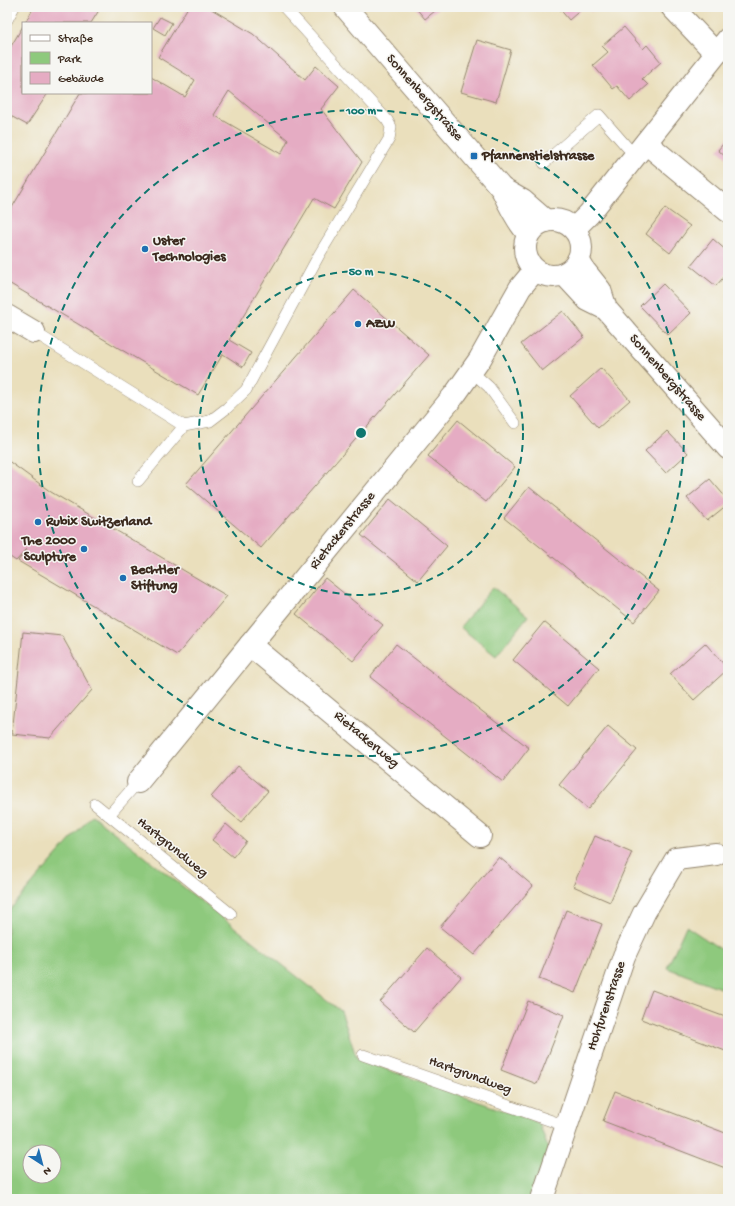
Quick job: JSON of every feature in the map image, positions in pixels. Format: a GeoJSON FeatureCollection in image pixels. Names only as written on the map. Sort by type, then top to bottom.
{"type":"FeatureCollection","features":[{"type":"Feature","properties":{"kind":"street","name":"Sonnenbergstrasse"},"geometry":{"type":"LineString","coordinates":[[345,7],[502,189],[514,215],[528,234]]}},
{"type":"Feature","properties":{"kind":"street"},"geometry":{"type":"LineString","coordinates":[[672,7],[708,45],[723,45]]}},
{"type":"Feature","properties":{"kind":"street"},"geometry":{"type":"LineString","coordinates":[[574,229],[589,214],[723,45]]}},
{"type":"Feature","properties":{"kind":"street"},"geometry":{"type":"LineString","coordinates":[[641,149],[728,211]]}},
{"type":"Feature","properties":{"kind":"street","name":"Sonnenbergstrasse"},"geometry":{"type":"LineString","coordinates":[[502,189],[523,201],[546,221]]}},
{"type":"Feature","properties":{"kind":"street"},"geometry":{"type":"LineString","coordinates":[[556,220],[566,223],[574,229],[580,239],[581,250],[571,267],[554,276],[544,275],[535,270],[530,264],[525,250],[528,234],[536,226],[546,221],[556,220]]}},
{"type":"Feature","properties":{"kind":"street","name":"Sonnenbergstrasse"},"geometry":{"type":"LineString","coordinates":[[571,267],[584,270],[600,290],[606,309],[728,448]]}},
{"type":"Feature","properties":{"kind":"street","name":"Rietackerstrasse"},"geometry":{"type":"LineString","coordinates":[[138,782],[451,399],[480,359],[520,288],[535,270]]}},
{"type":"Feature","properties":{"kind":"street"},"geometry":{"type":"LineString","coordinates":[[7,316],[34,332]]}},
{"type":"Feature","properties":{"kind":"street","name":"Rietackerweg"},"geometry":{"type":"LineString","coordinates":[[250,645],[480,836]]}},
{"type":"Feature","properties":{"kind":"street","name":"Hohfurenstrasse"},"geometry":{"type":"LineString","coordinates":[[542,1199],[624,956],[644,913],[676,859],[716,854]]}},
{"type":"Feature","properties":{"kind":"lane"},"geometry":{"type":"LineString","coordinates":[[7,20],[14,7]]}},
{"type":"Feature","properties":{"kind":"lane"},"geometry":{"type":"LineString","coordinates":[[138,481],[184,426],[210,421],[227,408],[246,390],[319,255],[389,139],[391,127],[387,120],[284,7]]}},
{"type":"Feature","properties":{"kind":"lane"},"geometry":{"type":"LineString","coordinates":[[544,163],[599,115],[627,147],[641,149]]}},
{"type":"Feature","properties":{"kind":"lane"},"geometry":{"type":"LineString","coordinates":[[34,332],[184,426]]}},
{"type":"Feature","properties":{"kind":"lane"},"geometry":{"type":"LineString","coordinates":[[471,371],[489,387],[516,423]]}},
{"type":"Feature","properties":{"kind":"lane"},"geometry":{"type":"LineString","coordinates":[[109,815],[138,782]]}},
{"type":"Feature","properties":{"kind":"lane","name":"Hartgrundweg"},"geometry":{"type":"LineString","coordinates":[[95,804],[230,914]]}},
{"type":"Feature","properties":{"kind":"lane","name":"Hartgrundweg"},"geometry":{"type":"LineString","coordinates":[[363,1055],[566,1126]]}},
{"type":"Feature","properties":{"kind":"green space"},"geometry":{"type":"Polygon","coordinates":[[[493,587],[528,616],[496,656],[460,627],[493,587]]]}},
{"type":"Feature","properties":{"kind":"green space"},"geometry":{"type":"Polygon","coordinates":[[[92,815],[341,1011],[357,1059],[539,1123],[549,1151],[530,1199],[7,1199],[7,913],[92,815]]]}},
{"type":"Feature","properties":{"kind":"green space"},"geometry":{"type":"Polygon","coordinates":[[[686,926],[728,954],[728,991],[667,968],[686,926]]]}},
{"type":"Feature","properties":{"kind":"building"},"geometry":{"type":"Polygon","coordinates":[[[34,7],[101,7],[92,22],[26,22],[34,7]]]}},
{"type":"Feature","properties":{"kind":"building","name":"Uster Technologies"},"geometry":{"type":"Polygon","coordinates":[[[188,7],[208,7],[253,34],[305,80],[316,66],[339,86],[321,109],[362,162],[334,209],[314,198],[229,340],[251,353],[243,367],[223,354],[198,395],[7,282],[7,216],[79,94],[152,94],[152,78],[185,97],[195,80],[158,57],[188,7]],[[229,91],[214,115],[281,154],[288,140],[229,91]]]}},
{"type":"Feature","properties":{"kind":"building"},"geometry":{"type":"Polygon","coordinates":[[[415,7],[440,7],[425,19],[415,7]]]}},
{"type":"Feature","properties":{"kind":"building"},"geometry":{"type":"Polygon","coordinates":[[[558,7],[584,7],[569,20],[558,7]]]}},
{"type":"Feature","properties":{"kind":"building"},"geometry":{"type":"Polygon","coordinates":[[[587,7],[597,7],[591,12],[587,7]]]}},
{"type":"Feature","properties":{"kind":"building"},"geometry":{"type":"Polygon","coordinates":[[[160,17],[172,23],[165,35],[153,28],[160,17]]]}},
{"type":"Feature","properties":{"kind":"building"},"geometry":{"type":"Polygon","coordinates":[[[624,27],[643,49],[647,45],[661,62],[642,79],[648,85],[630,101],[617,86],[613,89],[593,65],[608,52],[602,46],[624,27]]]}},
{"type":"Feature","properties":{"kind":"building"},"geometry":{"type":"Polygon","coordinates":[[[22,28],[22,94],[47,94],[27,125],[7,114],[7,53],[22,28]]]}},
{"type":"Feature","properties":{"kind":"building"},"geometry":{"type":"Polygon","coordinates":[[[477,40],[511,50],[496,102],[461,92],[477,40]]]}},
{"type":"Feature","properties":{"kind":"building"},"geometry":{"type":"Polygon","coordinates":[[[728,138],[728,159],[718,150],[728,138]]]}},
{"type":"Feature","properties":{"kind":"building"},"geometry":{"type":"Polygon","coordinates":[[[665,208],[690,226],[670,253],[646,234],[665,208]]]}},
{"type":"Feature","properties":{"kind":"building"},"geometry":{"type":"Polygon","coordinates":[[[713,239],[728,252],[728,272],[716,286],[691,266],[713,239]]]}},
{"type":"Feature","properties":{"kind":"building"},"geometry":{"type":"Polygon","coordinates":[[[663,284],[691,313],[668,335],[640,306],[663,284]]]}},
{"type":"Feature","properties":{"kind":"building"},"geometry":{"type":"Polygon","coordinates":[[[354,290],[429,355],[261,548],[186,484],[354,290]]]}},
{"type":"Feature","properties":{"kind":"building"},"geometry":{"type":"Polygon","coordinates":[[[563,311],[584,337],[542,371],[521,344],[563,311]]]}},
{"type":"Feature","properties":{"kind":"building"},"geometry":{"type":"Polygon","coordinates":[[[601,368],[630,400],[598,428],[570,396],[601,368]]]}},
{"type":"Feature","properties":{"kind":"building"},"geometry":{"type":"Polygon","coordinates":[[[458,420],[515,467],[486,502],[428,456],[458,420]]]}},
{"type":"Feature","properties":{"kind":"building"},"geometry":{"type":"Polygon","coordinates":[[[667,431],[688,453],[666,473],[645,451],[667,431]]]}},
{"type":"Feature","properties":{"kind":"building","name":"Bechtler Stiftung"},"geometry":{"type":"Polygon","coordinates":[[[7,460],[51,492],[227,596],[177,655],[18,561],[27,549],[16,561],[7,555],[7,460]]]}},
{"type":"Feature","properties":{"kind":"building"},"geometry":{"type":"Polygon","coordinates":[[[710,479],[728,500],[728,504],[707,521],[687,498],[710,479]]]}},
{"type":"Feature","properties":{"kind":"building"},"geometry":{"type":"Polygon","coordinates":[[[529,487],[659,591],[634,622],[504,518],[529,487]]]}},
{"type":"Feature","properties":{"kind":"building"},"geometry":{"type":"Polygon","coordinates":[[[390,499],[447,546],[418,581],[361,535],[390,499]]]}},
{"type":"Feature","properties":{"kind":"building"},"geometry":{"type":"Polygon","coordinates":[[[325,578],[383,625],[353,661],[296,614],[325,578]]]}},
{"type":"Feature","properties":{"kind":"building"},"geometry":{"type":"Polygon","coordinates":[[[544,622],[599,668],[568,706],[513,660],[544,622]]]}},
{"type":"Feature","properties":{"kind":"building"},"geometry":{"type":"Polygon","coordinates":[[[23,632],[62,636],[92,690],[50,738],[12,734],[23,632]]]}},
{"type":"Feature","properties":{"kind":"building"},"geometry":{"type":"Polygon","coordinates":[[[705,643],[728,669],[694,700],[670,674],[705,643]]]}},
{"type":"Feature","properties":{"kind":"building"},"geometry":{"type":"Polygon","coordinates":[[[396,644],[529,748],[503,782],[370,677],[396,644]]]}},
{"type":"Feature","properties":{"kind":"building"},"geometry":{"type":"Polygon","coordinates":[[[608,726],[637,750],[588,809],[559,785],[608,726]]]}},
{"type":"Feature","properties":{"kind":"building"},"geometry":{"type":"Polygon","coordinates":[[[238,766],[268,791],[241,822],[211,797],[238,766]]]}},
{"type":"Feature","properties":{"kind":"building"},"geometry":{"type":"Polygon","coordinates":[[[226,824],[246,841],[233,857],[212,840],[226,824]]]}},
{"type":"Feature","properties":{"kind":"building"},"geometry":{"type":"Polygon","coordinates":[[[595,836],[632,852],[610,902],[573,886],[595,836]]]}},
{"type":"Feature","properties":{"kind":"building"},"geometry":{"type":"Polygon","coordinates":[[[499,857],[533,886],[474,955],[440,927],[499,857]]]}},
{"type":"Feature","properties":{"kind":"building"},"geometry":{"type":"Polygon","coordinates":[[[566,910],[602,924],[575,993],[539,979],[566,910]]]}},
{"type":"Feature","properties":{"kind":"building"},"geometry":{"type":"Polygon","coordinates":[[[427,948],[461,977],[414,1032],[380,1002],[427,948]]]}},
{"type":"Feature","properties":{"kind":"building"},"geometry":{"type":"Polygon","coordinates":[[[652,990],[728,1018],[728,1052],[641,1019],[652,990]]]}},
{"type":"Feature","properties":{"kind":"building"},"geometry":{"type":"Polygon","coordinates":[[[528,1001],[564,1015],[537,1084],[501,1070],[528,1001]]]}},
{"type":"Feature","properties":{"kind":"building"},"geometry":{"type":"Polygon","coordinates":[[[615,1091],[728,1134],[728,1169],[603,1121],[615,1091]]]}},
{"type":"Feature","properties":{"kind":"building"},"geometry":{"type":"Polygon","coordinates":[[[575,1195],[585,1199],[573,1199],[575,1195]]]}},
{"type":"Feature","properties":{"kind":"place","name":"Pfannenstielstrasse"},"geometry":{"type":"Point","coordinates":[474,156]}},
{"type":"Feature","properties":{"kind":"place","name":"Uster Technologies"},"geometry":{"type":"Point","coordinates":[145,249]}},
{"type":"Feature","properties":{"kind":"place","name":"AZW"},"geometry":{"type":"Point","coordinates":[358,324]}},
{"type":"Feature","properties":{"kind":"place","name":"Rubix Switzerland"},"geometry":{"type":"Point","coordinates":[38,522]}},
{"type":"Feature","properties":{"kind":"place","name":"The 2000 Sculpture"},"geometry":{"type":"Point","coordinates":[84,549]}},
{"type":"Feature","properties":{"kind":"place","name":"Bechtler Stiftung"},"geometry":{"type":"Point","coordinates":[123,578]}}]}
